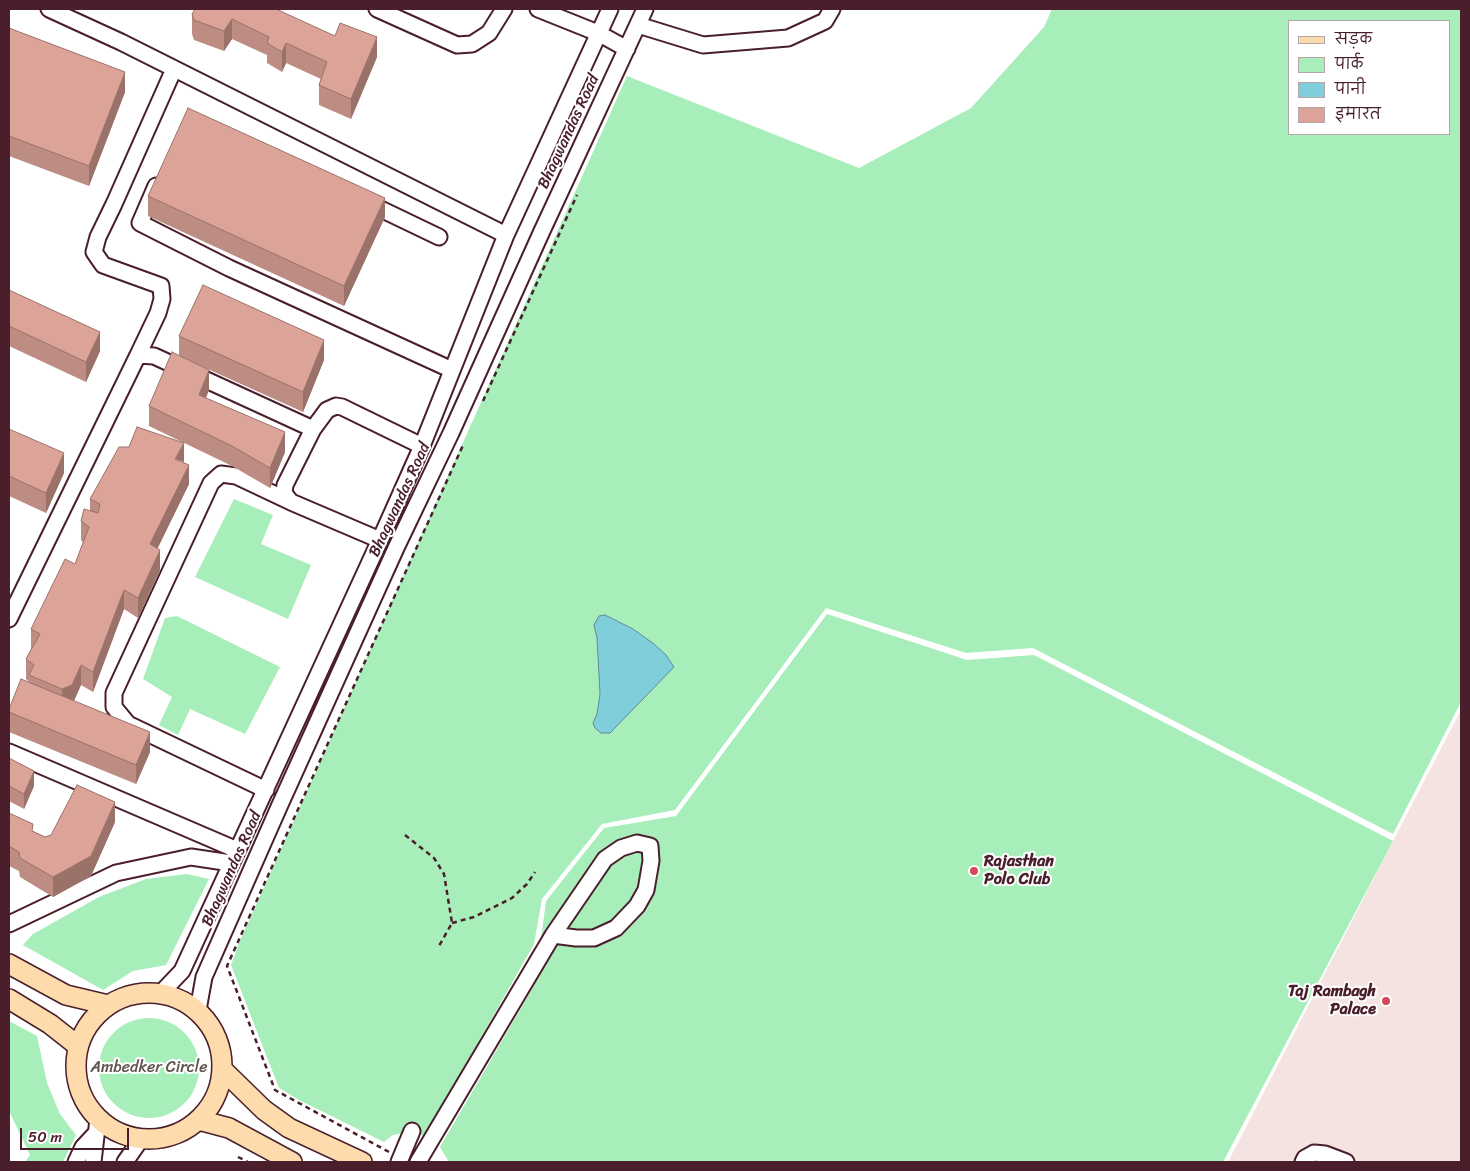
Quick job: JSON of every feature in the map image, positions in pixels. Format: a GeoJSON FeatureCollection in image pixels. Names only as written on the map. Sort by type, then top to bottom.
{"type":"FeatureCollection","features":[{"type":"Feature","properties":{"kind":"main road"},"geometry":{"type":"LineString","coordinates":[[9,964],[66,995],[108,1005]]}},
{"type":"Feature","properties":{"kind":"main road"},"geometry":{"type":"LineString","coordinates":[[142,993],[161,993],[178,998],[198,1010],[213,1029],[221,1047],[223,1070],[220,1088],[212,1105],[199,1120],[186,1130],[165,1137],[134,1153],[117,1132],[98,1125],[87,1105],[78,1084],[76,1063],[78,1046],[90,1022],[108,1005],[122,997],[142,993]]}},
{"type":"Feature","properties":{"kind":"main road"},"geometry":{"type":"LineString","coordinates":[[9,999],[43,1020],[78,1046]]}},
{"type":"Feature","properties":{"kind":"main road"},"geometry":{"type":"LineString","coordinates":[[223,1070],[264,1110],[289,1128],[362,1162]]}},
{"type":"Feature","properties":{"kind":"main road"},"geometry":{"type":"LineString","coordinates":[[199,1120],[229,1128],[292,1162]]}},
{"type":"Feature","properties":{"kind":"street"},"geometry":{"type":"LineString","coordinates":[[49,9],[174,69],[506,235]]}},
{"type":"Feature","properties":{"kind":"street"},"geometry":{"type":"LineString","coordinates":[[377,9],[457,45],[472,44],[489,33],[504,9]]}},
{"type":"Feature","properties":{"kind":"street"},"geometry":{"type":"LineString","coordinates":[[538,9],[598,33],[627,49]]}},
{"type":"Feature","properties":{"kind":"street","name":"Bhagwandas Road"},"geometry":{"type":"LineString","coordinates":[[161,993],[182,971],[266,790],[422,446],[506,235],[610,9]]}},
{"type":"Feature","properties":{"kind":"street","name":"Bhagwandas Road"},"geometry":{"type":"LineString","coordinates":[[198,1010],[204,977],[283,798],[396,548],[646,9]]}},
{"type":"Feature","properties":{"kind":"street"},"geometry":{"type":"LineString","coordinates":[[638,25],[703,45],[788,38],[825,21],[832,9]]}},
{"type":"Feature","properties":{"kind":"street"},"geometry":{"type":"LineString","coordinates":[[9,619],[158,313],[162,298],[161,286],[103,265],[94,252],[98,238],[174,69]]}},
{"type":"Feature","properties":{"kind":"street"},"geometry":{"type":"LineString","coordinates":[[163,169],[140,223],[229,268],[452,370]]}},
{"type":"Feature","properties":{"kind":"street"},"geometry":{"type":"LineString","coordinates":[[349,194],[439,236]]}},
{"type":"Feature","properties":{"kind":"street"},"geometry":{"type":"LineString","coordinates":[[138,354],[154,356],[313,429]]}},
{"type":"Feature","properties":{"kind":"street"},"geometry":{"type":"LineString","coordinates":[[291,502],[284,493],[285,485],[313,429],[328,410],[336,406],[342,407],[422,446]]}},
{"type":"Feature","properties":{"kind":"street"},"geometry":{"type":"LineString","coordinates":[[266,790],[128,724],[114,707],[114,694],[211,482],[220,474],[236,476],[380,540]]}},
{"type":"Feature","properties":{"kind":"street"},"geometry":{"type":"LineString","coordinates":[[9,752],[234,857]]}},
{"type":"Feature","properties":{"kind":"street"},"geometry":{"type":"LineString","coordinates":[[418,1162],[552,935],[605,859],[621,848],[637,843],[650,846],[651,861],[646,890],[636,906],[616,928],[594,938],[552,935]]}},
{"type":"Feature","properties":{"kind":"street"},"geometry":{"type":"LineString","coordinates":[[9,924],[116,873],[191,857],[234,857]]}},
{"type":"Feature","properties":{"kind":"street"},"geometry":{"type":"LineString","coordinates":[[76,1162],[83,1147],[98,1125]]}},
{"type":"Feature","properties":{"kind":"street"},"geometry":{"type":"LineString","coordinates":[[93,1162],[98,1125]]}},
{"type":"Feature","properties":{"kind":"street"},"geometry":{"type":"LineString","coordinates":[[400,1160],[412,1131]]}},
{"type":"Feature","properties":{"kind":"street"},"geometry":{"type":"LineString","coordinates":[[1303,1162],[1305,1158],[1314,1153],[1325,1154],[1346,1162]]}},
{"type":"Feature","properties":{"kind":"path"},"geometry":{"type":"LineString","coordinates":[[480,407],[579,190]]}},
{"type":"Feature","properties":{"kind":"path"},"geometry":{"type":"LineString","coordinates":[[400,1160],[275,1090],[227,966],[464,443]]}},
{"type":"Feature","properties":{"kind":"path"},"geometry":{"type":"LineString","coordinates":[[405,835],[434,858],[444,874],[452,923],[439,946]]}},
{"type":"Feature","properties":{"kind":"path"},"geometry":{"type":"LineString","coordinates":[[452,923],[474,917],[512,898],[527,884],[535,872]]}},
{"type":"Feature","properties":{"kind":"path"},"geometry":{"type":"LineString","coordinates":[[238,1157],[248,1162]]}},
{"type":"Feature","properties":{"kind":"shaded area","name":"Taj Rambagh Palace"},"geometry":{"type":"Polygon","coordinates":[[[1461,710],[1461,1162],[1228,1162],[1393,841],[1461,710]]]}},
{"type":"Feature","properties":{"kind":"green space"},"geometry":{"type":"Polygon","coordinates":[[[1052,9],[1461,9],[1461,702],[1393,834],[1033,648],[966,653],[826,608],[675,810],[602,824],[542,899],[534,944],[432,1124],[423,1136],[414,1131],[393,1135],[384,1142],[299,1100],[279,1088],[231,965],[239,943],[627,76],[859,168],[971,108],[1044,27],[1052,9]]]}},
{"type":"Feature","properties":{"kind":"green space"},"geometry":{"type":"Polygon","coordinates":[[[234,499],[273,515],[261,544],[311,565],[288,619],[195,577],[234,499]]]}},
{"type":"Feature","properties":{"kind":"green space","name":"Rajasthan Polo Club"},"geometry":{"type":"Polygon","coordinates":[[[827,614],[967,660],[1034,655],[1393,841],[1223,1162],[449,1162],[440,1147],[535,984],[546,901],[604,828],[676,816],[827,614]]]}},
{"type":"Feature","properties":{"kind":"green space"},"geometry":{"type":"Polygon","coordinates":[[[177,616],[280,667],[245,734],[190,709],[178,735],[159,725],[172,697],[143,679],[165,618],[177,616]]]}},
{"type":"Feature","properties":{"kind":"green space"},"geometry":{"type":"Polygon","coordinates":[[[187,874],[209,879],[166,965],[133,971],[103,990],[23,945],[33,934],[99,897],[146,879],[187,874]]]}},
{"type":"Feature","properties":{"kind":"green space","name":"Ambedker Circle"},"geometry":{"type":"Polygon","coordinates":[[[139,1018],[159,1018],[168,1021],[185,1032],[196,1049],[199,1058],[199,1078],[196,1087],[185,1104],[168,1115],[159,1118],[139,1118],[121,1110],[107,1096],[99,1078],[99,1058],[107,1040],[121,1026],[139,1018]]]}},
{"type":"Feature","properties":{"kind":"green space"},"geometry":{"type":"Polygon","coordinates":[[[9,1021],[37,1036],[47,1083],[60,1114],[76,1135],[63,1162],[25,1162],[30,1155],[9,1111],[9,1021]]]}},
{"type":"Feature","properties":{"kind":"water"},"geometry":{"type":"Polygon","coordinates":[[[605,615],[633,629],[654,644],[666,655],[674,667],[610,733],[601,733],[595,728],[593,723],[597,714],[600,694],[597,638],[594,625],[599,616],[605,615]]]}},
{"type":"Feature","properties":{"kind":"building"},"geometry":{"type":"Polygon","coordinates":[[[195,9],[276,9],[335,36],[340,23],[377,37],[351,99],[319,85],[327,62],[286,43],[282,52],[267,43],[269,37],[232,19],[224,31],[194,20],[192,14],[195,9]]]}},
{"type":"Feature","properties":{"kind":"building"},"geometry":{"type":"Polygon","coordinates":[[[9,28],[125,72],[89,166],[9,136],[9,28]]]}},
{"type":"Feature","properties":{"kind":"building"},"geometry":{"type":"Polygon","coordinates":[[[188,108],[385,198],[344,286],[148,196],[188,108]]]}},
{"type":"Feature","properties":{"kind":"building"},"geometry":{"type":"Polygon","coordinates":[[[203,285],[324,340],[303,392],[179,336],[203,285]]]}},
{"type":"Feature","properties":{"kind":"building"},"geometry":{"type":"Polygon","coordinates":[[[9,290],[100,332],[86,362],[9,326],[9,290]]]}},
{"type":"Feature","properties":{"kind":"building"},"geometry":{"type":"Polygon","coordinates":[[[172,352],[209,370],[199,395],[285,432],[270,468],[232,446],[149,406],[172,352]]]}},
{"type":"Feature","properties":{"kind":"building"},"geometry":{"type":"Polygon","coordinates":[[[137,427],[184,443],[175,459],[189,465],[150,544],[160,550],[138,598],[124,590],[93,672],[81,665],[72,685],[62,689],[29,675],[34,665],[26,659],[40,634],[31,629],[65,559],[75,564],[89,527],[81,521],[84,509],[98,513],[100,504],[90,499],[119,447],[129,447],[137,427]]]}},
{"type":"Feature","properties":{"kind":"building"},"geometry":{"type":"Polygon","coordinates":[[[9,429],[64,453],[46,493],[9,476],[9,429]]]}},
{"type":"Feature","properties":{"kind":"building"},"geometry":{"type":"Polygon","coordinates":[[[21,679],[150,732],[136,765],[9,712],[21,679]]]}},
{"type":"Feature","properties":{"kind":"building"},"geometry":{"type":"Polygon","coordinates":[[[9,758],[34,771],[24,794],[9,786],[9,758]]]}},
{"type":"Feature","properties":{"kind":"building"},"geometry":{"type":"Polygon","coordinates":[[[77,785],[115,802],[91,856],[53,877],[20,858],[19,852],[9,846],[9,813],[33,824],[32,831],[45,837],[51,835],[77,785]]]}},
{"type":"Feature","properties":{"kind":"place","name":"Rajasthan Polo Club"},"geometry":{"type":"Point","coordinates":[974,871]}},
{"type":"Feature","properties":{"kind":"place","name":"Taj Rambagh Palace"},"geometry":{"type":"Point","coordinates":[1386,1001]}}]}
